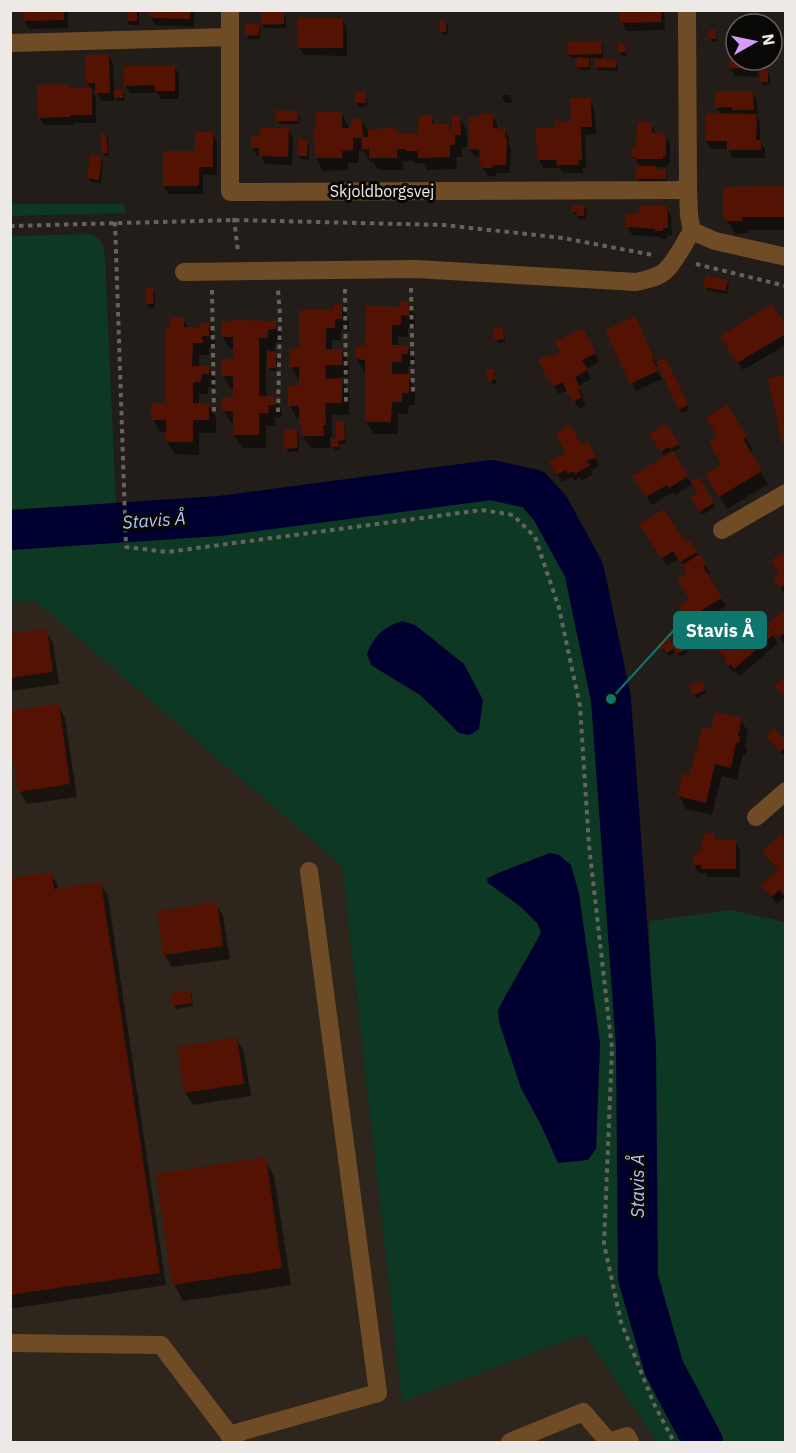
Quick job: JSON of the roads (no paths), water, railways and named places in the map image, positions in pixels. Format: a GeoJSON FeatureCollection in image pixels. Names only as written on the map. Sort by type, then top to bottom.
{"type":"FeatureCollection","features":[{"type":"Feature","properties":{"kind":"street"},"geometry":{"type":"LineString","coordinates":[[10,43],[230,37],[230,10]]}},
{"type":"Feature","properties":{"kind":"street"},"geometry":{"type":"LineString","coordinates":[[184,272],[411,269],[636,282],[664,272],[676,259],[692,231],[688,189],[687,10]]}},
{"type":"Feature","properties":{"kind":"street","name":"Skjoldborgsvej"},"geometry":{"type":"LineString","coordinates":[[230,37],[230,192],[688,189]]}},
{"type":"Feature","properties":{"kind":"street"},"geometry":{"type":"LineString","coordinates":[[692,231],[715,241],[786,257]]}},
{"type":"Feature","properties":{"kind":"street"},"geometry":{"type":"LineString","coordinates":[[722,530],[786,493]]}},
{"type":"Feature","properties":{"kind":"street"},"geometry":{"type":"LineString","coordinates":[[756,818],[786,791]]}},
{"type":"Feature","properties":{"kind":"street"},"geometry":{"type":"LineString","coordinates":[[10,1343],[161,1345],[232,1439],[378,1393],[309,871]]}},
{"type":"Feature","properties":{"kind":"street"},"geometry":{"type":"LineString","coordinates":[[510,1443],[583,1412],[610,1443],[627,1436],[630,1443]]}},
{"type":"Feature","properties":{"kind":"waterway","name":"Stavis Å"},"geometry":{"type":"LineString","coordinates":[[10,530],[219,516],[491,480],[533,489],[550,508],[584,570],[611,699],[636,1046],[638,1278],[664,1368],[703,1442]]}},
{"type":"Feature","properties":{"kind":"place","name":"Stavis Å"},"geometry":{"type":"Point","coordinates":[611,699]}}]}
